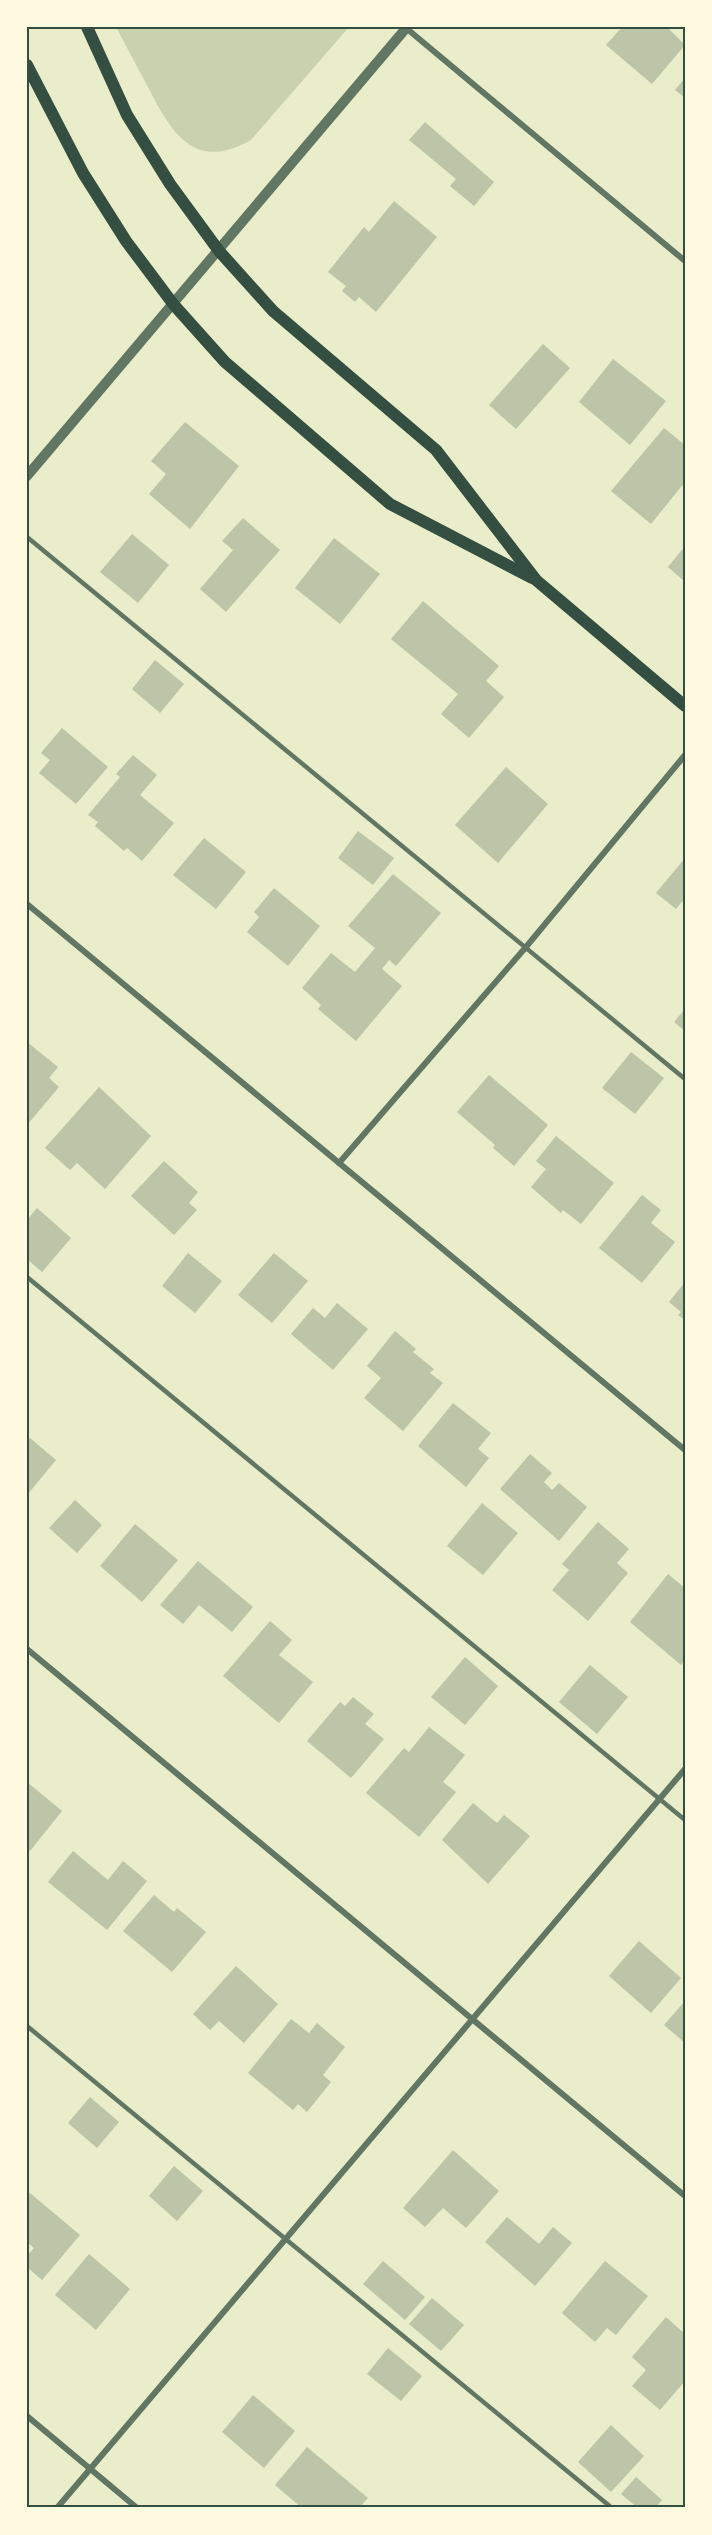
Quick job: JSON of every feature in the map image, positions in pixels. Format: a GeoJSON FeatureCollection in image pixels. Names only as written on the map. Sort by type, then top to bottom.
{"type":"FeatureCollection","features":[{"type":"Feature","properties":{"kind":"main road"},"geometry":{"type":"LineString","coordinates":[[87,27],[128,115],[170,184],[219,251],[273,311],[436,450],[536,580],[685,706]]}},
{"type":"Feature","properties":{"kind":"main road"},"geometry":{"type":"LineString","coordinates":[[27,65],[83,173],[126,241],[174,304],[225,362],[390,504],[536,580]]}},
{"type":"Feature","properties":{"kind":"street"},"geometry":{"type":"LineString","coordinates":[[27,476],[406,28],[685,261]]}},
{"type":"Feature","properties":{"kind":"street"},"geometry":{"type":"LineString","coordinates":[[339,1163],[526,947],[685,755]]}},
{"type":"Feature","properties":{"kind":"street"},"geometry":{"type":"LineString","coordinates":[[27,904],[685,1450]]}},
{"type":"Feature","properties":{"kind":"street"},"geometry":{"type":"LineString","coordinates":[[27,1649],[685,2196]]}},
{"type":"Feature","properties":{"kind":"street"},"geometry":{"type":"LineString","coordinates":[[57,2508],[685,1770]]}},
{"type":"Feature","properties":{"kind":"street"},"geometry":{"type":"LineString","coordinates":[[27,2416],[137,2508]]}},
{"type":"Feature","properties":{"kind":"lane"},"geometry":{"type":"LineString","coordinates":[[27,537],[685,1079]]}},
{"type":"Feature","properties":{"kind":"lane"},"geometry":{"type":"LineString","coordinates":[[27,1277],[685,1820]]}},
{"type":"Feature","properties":{"kind":"lane"},"geometry":{"type":"LineString","coordinates":[[27,2026],[612,2508]]}},
{"type":"Feature","properties":{"kind":"green space"},"geometry":{"type":"Polygon","coordinates":[[[116,27],[349,27],[251,140],[231,149],[215,152],[200,150],[177,133],[158,105],[116,27]]]}},
{"type":"Feature","properties":{"kind":"building"},"geometry":{"type":"Polygon","coordinates":[[[622,27],[667,27],[685,45],[652,84],[606,45],[622,27]]]}},
{"type":"Feature","properties":{"kind":"building"},"geometry":{"type":"Polygon","coordinates":[[[685,78],[685,98],[675,90],[685,78]]]}},
{"type":"Feature","properties":{"kind":"building"},"geometry":{"type":"Polygon","coordinates":[[[425,122],[494,182],[474,206],[450,186],[456,179],[409,140],[425,122]]]}},
{"type":"Feature","properties":{"kind":"building"},"geometry":{"type":"Polygon","coordinates":[[[394,201],[437,237],[376,312],[359,297],[355,302],[342,291],[346,286],[328,272],[364,227],[369,232],[394,201]]]}},
{"type":"Feature","properties":{"kind":"building"},"geometry":{"type":"Polygon","coordinates":[[[543,344],[570,368],[516,429],[489,405],[543,344]]]}},
{"type":"Feature","properties":{"kind":"building"},"geometry":{"type":"Polygon","coordinates":[[[613,359],[666,401],[630,445],[579,402],[613,359]]]}},
{"type":"Feature","properties":{"kind":"building"},"geometry":{"type":"Polygon","coordinates":[[[185,422],[239,466],[190,529],[149,494],[166,474],[151,461],[185,422]]]}},
{"type":"Feature","properties":{"kind":"building"},"geometry":{"type":"Polygon","coordinates":[[[664,428],[685,445],[685,482],[651,524],[611,491],[664,428]]]}},
{"type":"Feature","properties":{"kind":"building"},"geometry":{"type":"Polygon","coordinates":[[[243,518],[280,550],[226,612],[200,589],[233,550],[222,541],[243,518]]]}},
{"type":"Feature","properties":{"kind":"building"},"geometry":{"type":"Polygon","coordinates":[[[132,534],[169,565],[138,603],[100,572],[132,534]]]}},
{"type":"Feature","properties":{"kind":"building"},"geometry":{"type":"Polygon","coordinates":[[[334,538],[380,574],[340,624],[295,588],[334,538]]]}},
{"type":"Feature","properties":{"kind":"building"},"geometry":{"type":"Polygon","coordinates":[[[685,546],[685,582],[668,567],[685,546]]]}},
{"type":"Feature","properties":{"kind":"building"},"geometry":{"type":"Polygon","coordinates":[[[423,601],[499,666],[486,681],[504,697],[469,738],[441,714],[458,694],[391,639],[423,601]]]}},
{"type":"Feature","properties":{"kind":"building"},"geometry":{"type":"Polygon","coordinates":[[[155,660],[184,684],[160,713],[132,689],[155,660]]]}},
{"type":"Feature","properties":{"kind":"building"},"geometry":{"type":"Polygon","coordinates":[[[62,728],[108,767],[76,804],[39,773],[50,760],[41,753],[62,728]]]}},
{"type":"Feature","properties":{"kind":"building"},"geometry":{"type":"Polygon","coordinates":[[[133,755],[157,775],[140,795],[174,823],[142,861],[127,848],[124,851],[95,826],[98,822],[88,815],[120,777],[116,774],[133,755]]]}},
{"type":"Feature","properties":{"kind":"building"},"geometry":{"type":"Polygon","coordinates":[[[506,767],[548,804],[498,863],[455,825],[506,767]]]}},
{"type":"Feature","properties":{"kind":"building"},"geometry":{"type":"Polygon","coordinates":[[[358,831],[394,858],[373,885],[338,858],[358,831]]]}},
{"type":"Feature","properties":{"kind":"building"},"geometry":{"type":"Polygon","coordinates":[[[204,838],[246,872],[216,909],[173,875],[204,838]]]}},
{"type":"Feature","properties":{"kind":"building"},"geometry":{"type":"Polygon","coordinates":[[[685,858],[685,898],[676,909],[656,893],[685,858]]]}},
{"type":"Feature","properties":{"kind":"building"},"geometry":{"type":"Polygon","coordinates":[[[393,874],[441,913],[396,966],[389,960],[382,969],[402,986],[356,1041],[318,1009],[321,1005],[302,988],[331,953],[355,972],[375,948],[348,926],[393,874]]]}},
{"type":"Feature","properties":{"kind":"building"},"geometry":{"type":"Polygon","coordinates":[[[274,888],[320,926],[288,966],[247,932],[259,917],[254,912],[274,888]]]}},
{"type":"Feature","properties":{"kind":"building"},"geometry":{"type":"Polygon","coordinates":[[[685,1009],[685,1031],[674,1022],[685,1009]]]}},
{"type":"Feature","properties":{"kind":"building"},"geometry":{"type":"Polygon","coordinates":[[[27,1042],[58,1067],[49,1078],[59,1087],[27,1125],[27,1042]]]}},
{"type":"Feature","properties":{"kind":"building"},"geometry":{"type":"Polygon","coordinates":[[[631,1052],[664,1078],[635,1114],[602,1088],[631,1052]]]}},
{"type":"Feature","properties":{"kind":"building"},"geometry":{"type":"Polygon","coordinates":[[[489,1075],[548,1125],[514,1166],[493,1148],[495,1145],[457,1112],[489,1075]]]}},
{"type":"Feature","properties":{"kind":"building"},"geometry":{"type":"Polygon","coordinates":[[[99,1087],[151,1136],[105,1189],[77,1163],[70,1170],[45,1148],[99,1087]]]}},
{"type":"Feature","properties":{"kind":"building"},"geometry":{"type":"Polygon","coordinates":[[[556,1136],[614,1183],[581,1224],[563,1210],[561,1213],[531,1187],[546,1169],[536,1161],[556,1136]]]}},
{"type":"Feature","properties":{"kind":"building"},"geometry":{"type":"Polygon","coordinates":[[[164,1161],[198,1192],[189,1203],[197,1210],[174,1235],[131,1196],[164,1161]]]}},
{"type":"Feature","properties":{"kind":"building"},"geometry":{"type":"Polygon","coordinates":[[[642,1195],[661,1210],[651,1223],[675,1242],[642,1283],[599,1248],[642,1195]]]}},
{"type":"Feature","properties":{"kind":"building"},"geometry":{"type":"Polygon","coordinates":[[[37,1208],[71,1238],[42,1272],[27,1259],[27,1220],[37,1208]]]}},
{"type":"Feature","properties":{"kind":"building"},"geometry":{"type":"Polygon","coordinates":[[[188,1253],[222,1281],[195,1313],[162,1286],[188,1253]]]}},
{"type":"Feature","properties":{"kind":"building"},"geometry":{"type":"Polygon","coordinates":[[[274,1253],[308,1281],[272,1323],[238,1295],[274,1253]]]}},
{"type":"Feature","properties":{"kind":"building"},"geometry":{"type":"Polygon","coordinates":[[[685,1282],[685,1320],[678,1315],[681,1312],[669,1302],[685,1282]]]}},
{"type":"Feature","properties":{"kind":"building"},"geometry":{"type":"Polygon","coordinates":[[[337,1303],[368,1329],[333,1370],[291,1334],[313,1308],[325,1318],[337,1303]]]}},
{"type":"Feature","properties":{"kind":"building"},"geometry":{"type":"Polygon","coordinates":[[[395,1331],[416,1349],[413,1352],[434,1369],[430,1373],[443,1383],[403,1431],[364,1398],[381,1378],[367,1366],[395,1331]]]}},
{"type":"Feature","properties":{"kind":"building"},"geometry":{"type":"Polygon","coordinates":[[[453,1403],[491,1433],[478,1449],[489,1458],[466,1487],[418,1446],[453,1403]]]}},
{"type":"Feature","properties":{"kind":"building"},"geometry":{"type":"Polygon","coordinates":[[[30,1438],[56,1460],[27,1495],[27,1441],[30,1438]]]}},
{"type":"Feature","properties":{"kind":"building"},"geometry":{"type":"Polygon","coordinates":[[[530,1454],[552,1473],[544,1482],[552,1490],[559,1483],[587,1507],[559,1541],[500,1489],[530,1454]]]}},
{"type":"Feature","properties":{"kind":"building"},"geometry":{"type":"Polygon","coordinates":[[[75,1500],[102,1525],[77,1553],[49,1528],[75,1500]]]}},
{"type":"Feature","properties":{"kind":"building"},"geometry":{"type":"Polygon","coordinates":[[[482,1503],[518,1533],[483,1575],[447,1546],[482,1503]]]}},
{"type":"Feature","properties":{"kind":"building"},"geometry":{"type":"Polygon","coordinates":[[[598,1522],[629,1549],[617,1563],[628,1573],[588,1621],[552,1590],[569,1570],[562,1564],[598,1522]]]}},
{"type":"Feature","properties":{"kind":"building"},"geometry":{"type":"Polygon","coordinates":[[[135,1524],[178,1560],[142,1602],[100,1566],[135,1524]]]}},
{"type":"Feature","properties":{"kind":"building"},"geometry":{"type":"Polygon","coordinates":[[[198,1561],[253,1607],[232,1632],[199,1605],[183,1624],[160,1605],[198,1561]]]}},
{"type":"Feature","properties":{"kind":"building"},"geometry":{"type":"Polygon","coordinates":[[[668,1574],[685,1588],[685,1660],[681,1665],[630,1622],[668,1574]]]}},
{"type":"Feature","properties":{"kind":"building"},"geometry":{"type":"Polygon","coordinates":[[[270,1621],[292,1640],[279,1655],[313,1682],[279,1723],[223,1676],[270,1621]]]}},
{"type":"Feature","properties":{"kind":"building"},"geometry":{"type":"Polygon","coordinates":[[[465,1657],[498,1686],[465,1725],[431,1697],[465,1657]]]}},
{"type":"Feature","properties":{"kind":"building"},"geometry":{"type":"Polygon","coordinates":[[[590,1665],[628,1697],[597,1734],[559,1702],[590,1665]]]}},
{"type":"Feature","properties":{"kind":"building"},"geometry":{"type":"Polygon","coordinates":[[[353,1697],[374,1714],[365,1724],[384,1739],[351,1778],[307,1741],[340,1702],[345,1706],[353,1697]]]}},
{"type":"Feature","properties":{"kind":"building"},"geometry":{"type":"Polygon","coordinates":[[[429,1727],[465,1755],[443,1782],[456,1792],[419,1837],[366,1793],[404,1748],[409,1752],[429,1727]]]}},
{"type":"Feature","properties":{"kind":"building"},"geometry":{"type":"Polygon","coordinates":[[[27,1782],[62,1811],[30,1851],[27,1849],[27,1782]]]}},
{"type":"Feature","properties":{"kind":"building"},"geometry":{"type":"Polygon","coordinates":[[[473,1803],[497,1823],[504,1815],[530,1836],[488,1884],[442,1840],[473,1803]]]}},
{"type":"Feature","properties":{"kind":"building"},"geometry":{"type":"Polygon","coordinates":[[[73,1851],[108,1880],[123,1861],[147,1881],[107,1930],[48,1882],[73,1851]]]}},
{"type":"Feature","properties":{"kind":"building"},"geometry":{"type":"Polygon","coordinates":[[[154,1895],[174,1912],[177,1908],[206,1932],[172,1972],[123,1931],[154,1895]]]}},
{"type":"Feature","properties":{"kind":"building"},"geometry":{"type":"Polygon","coordinates":[[[639,1941],[681,1978],[651,2013],[609,1976],[639,1941]]]}},
{"type":"Feature","properties":{"kind":"building"},"geometry":{"type":"Polygon","coordinates":[[[236,1966],[278,2004],[244,2043],[219,2021],[210,2030],[193,2014],[236,1966]]]}},
{"type":"Feature","properties":{"kind":"building"},"geometry":{"type":"Polygon","coordinates":[[[685,2001],[685,2043],[664,2025],[685,2001]]]}},
{"type":"Feature","properties":{"kind":"building"},"geometry":{"type":"Polygon","coordinates":[[[291,2019],[309,2033],[317,2023],[345,2047],[323,2075],[331,2082],[307,2112],[298,2104],[293,2110],[248,2073],[291,2019]]]}},
{"type":"Feature","properties":{"kind":"building"},"geometry":{"type":"Polygon","coordinates":[[[90,2097],[119,2122],[97,2148],[68,2123],[90,2097]]]}},
{"type":"Feature","properties":{"kind":"building"},"geometry":{"type":"Polygon","coordinates":[[[453,2150],[499,2191],[466,2228],[443,2208],[425,2227],[403,2208],[453,2150]]]}},
{"type":"Feature","properties":{"kind":"building"},"geometry":{"type":"Polygon","coordinates":[[[174,2166],[203,2191],[177,2221],[149,2196],[174,2166]]]}},
{"type":"Feature","properties":{"kind":"building"},"geometry":{"type":"Polygon","coordinates":[[[30,2193],[80,2235],[42,2280],[27,2267],[27,2256],[34,2248],[27,2242],[27,2196],[30,2193]]]}},
{"type":"Feature","properties":{"kind":"building"},"geometry":{"type":"Polygon","coordinates":[[[507,2217],[539,2244],[553,2227],[572,2243],[535,2286],[485,2242],[507,2217]]]}},
{"type":"Feature","properties":{"kind":"building"},"geometry":{"type":"Polygon","coordinates":[[[89,2254],[130,2289],[96,2330],[55,2295],[89,2254]]]}},
{"type":"Feature","properties":{"kind":"building"},"geometry":{"type":"Polygon","coordinates":[[[383,2261],[425,2297],[405,2320],[363,2284],[383,2261]]]}},
{"type":"Feature","properties":{"kind":"building"},"geometry":{"type":"Polygon","coordinates":[[[605,2261],[648,2296],[616,2335],[607,2328],[595,2342],[562,2313],[605,2261]]]}},
{"type":"Feature","properties":{"kind":"building"},"geometry":{"type":"Polygon","coordinates":[[[432,2298],[464,2325],[441,2351],[409,2324],[432,2298]]]}},
{"type":"Feature","properties":{"kind":"building"},"geometry":{"type":"Polygon","coordinates":[[[666,2317],[685,2334],[685,2381],[660,2410],[632,2386],[646,2370],[632,2357],[666,2317]]]}},
{"type":"Feature","properties":{"kind":"building"},"geometry":{"type":"Polygon","coordinates":[[[388,2348],[422,2376],[401,2401],[367,2374],[388,2348]]]}},
{"type":"Feature","properties":{"kind":"building"},"geometry":{"type":"Polygon","coordinates":[[[253,2395],[295,2431],[264,2468],[222,2432],[253,2395]]]}},
{"type":"Feature","properties":{"kind":"building"},"geometry":{"type":"Polygon","coordinates":[[[611,2425],[644,2456],[611,2492],[578,2462],[611,2425]]]}},
{"type":"Feature","properties":{"kind":"building"},"geometry":{"type":"Polygon","coordinates":[[[307,2447],[368,2498],[359,2508],[302,2508],[275,2485],[307,2447]]]}},
{"type":"Feature","properties":{"kind":"building"},"geometry":{"type":"Polygon","coordinates":[[[636,2477],[662,2500],[655,2508],[638,2508],[621,2494],[636,2477]]]}}]}
